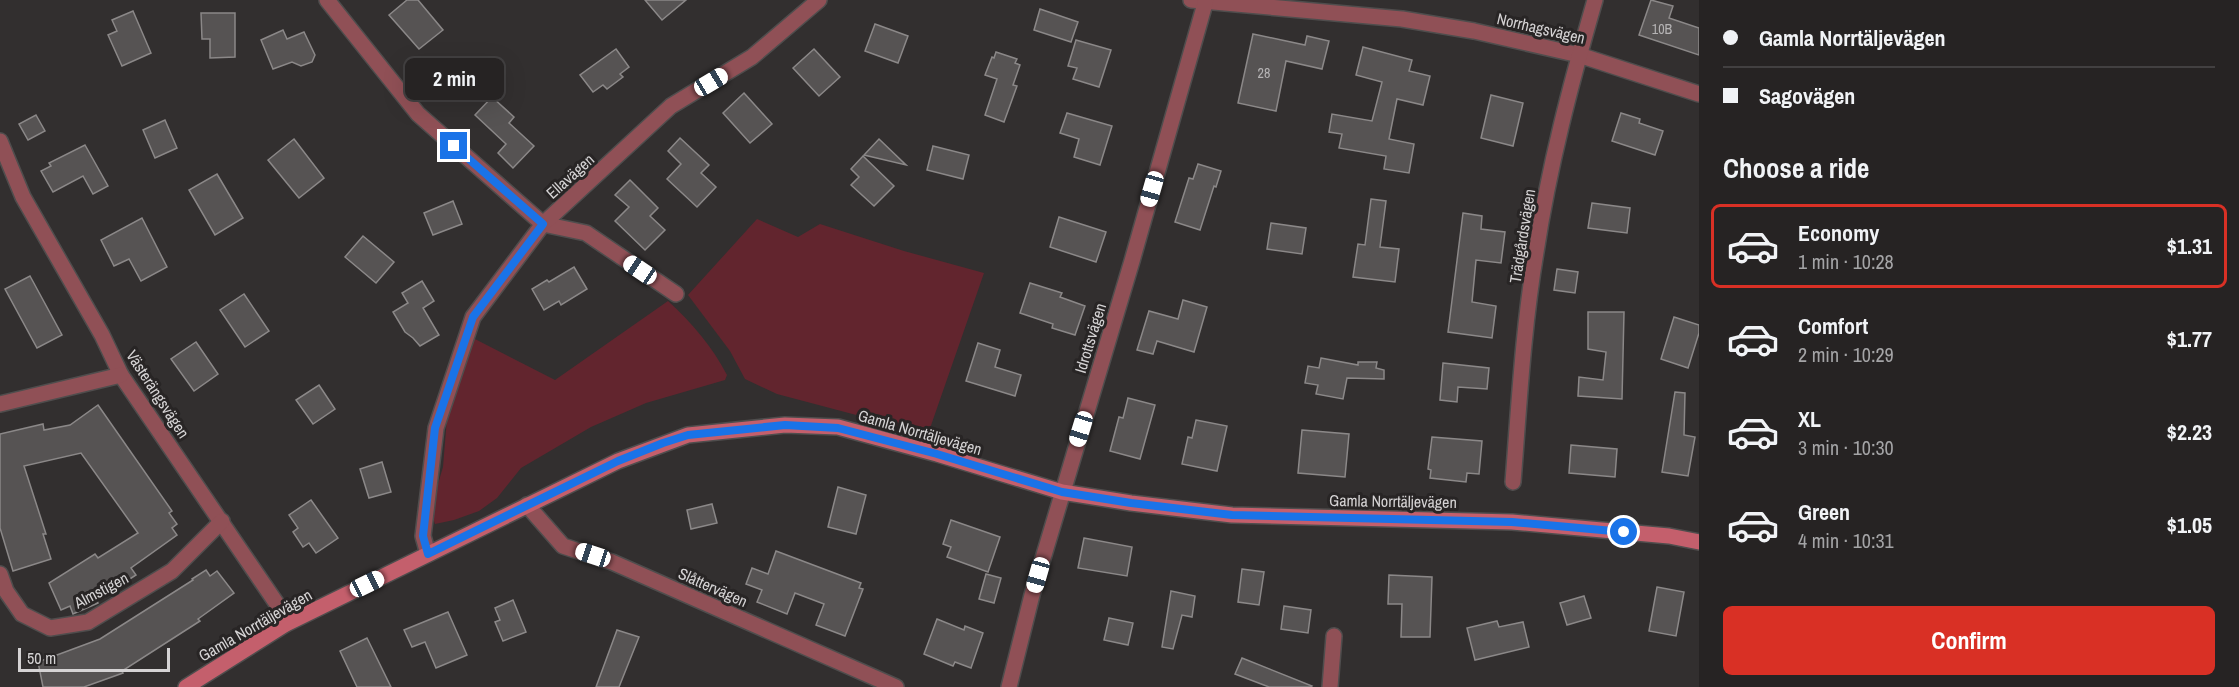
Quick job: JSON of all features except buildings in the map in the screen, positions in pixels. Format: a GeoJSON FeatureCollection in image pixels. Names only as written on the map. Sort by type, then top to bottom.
{"type":"FeatureCollection","features":[{"type":"Feature","properties":{"kind":"street"},"geometry":{"type":"LineString","coordinates":[[327,0],[418,114],[543,224],[586,233],[676,294]]}},
{"type":"Feature","properties":{"kind":"street","name":"Ellavägen"},"geometry":{"type":"LineString","coordinates":[[428,554],[423,536],[435,428],[473,317],[543,224],[670,106],[752,57],[819,0]]}},
{"type":"Feature","properties":{"kind":"street","name":"Trädgårdsvägen"},"geometry":{"type":"LineString","coordinates":[[1513,482],[1535,253],[1557,138],[1595,0]]}},
{"type":"Feature","properties":{"kind":"street","name":"Norrhagsvägen"},"geometry":{"type":"LineString","coordinates":[[1201,1],[1402,19],[1474,31],[1579,55],[1699,94]]}},
{"type":"Feature","properties":{"kind":"street","name":"Idrottsvägen"},"geometry":{"type":"LineString","coordinates":[[1009,687],[1062,492],[1132,261],[1201,1]]}},
{"type":"Feature","properties":{"kind":"street","name":"Västerängsvägen"},"geometry":{"type":"LineString","coordinates":[[0,141],[23,197],[102,335],[121,375],[279,607],[286,624]]}},
{"type":"Feature","properties":{"kind":"street"},"geometry":{"type":"LineString","coordinates":[[0,404],[121,375]]}},
{"type":"Feature","properties":{"kind":"street","name":"Gamla Norrtäljevägen"},"geometry":{"type":"LineString","coordinates":[[186,687],[286,624],[618,461],[688,435],[785,425],[838,428],[937,454],[1062,492],[1131,503],[1232,515],[1512,522],[1669,536],[1699,542]]}},
{"type":"Feature","properties":{"kind":"street","name":"Slåttervägen"},"geometry":{"type":"LineString","coordinates":[[527,505],[563,546],[612,562],[896,687]]}},
{"type":"Feature","properties":{"kind":"street","name":"Almstigen"},"geometry":{"type":"LineString","coordinates":[[0,574],[6,591],[21,614],[50,628],[88,622],[172,571],[222,521]]}},
{"type":"Feature","properties":{"kind":"street"},"geometry":{"type":"LineString","coordinates":[[1330,687],[1334,636]]}},
{"type":"Feature","properties":{"kind":"shaded area"},"geometry":{"type":"Polygon","coordinates":[[[757,219],[798,237],[820,224],[904,251],[984,273],[928,434],[777,394],[745,379],[730,351],[688,295],[757,219]]]}},
{"type":"Feature","properties":{"kind":"shaded area"},"geometry":{"type":"Polygon","coordinates":[[[668,301],[708,345],[727,375],[725,380],[646,403],[591,427],[521,468],[497,498],[479,511],[435,524],[433,518],[435,494],[443,467],[447,418],[473,338],[555,380],[668,301]]]}},
{"type":"Feature","properties":{"kind":"route"},"geometry":{"type":"LineString","coordinates":[[454,146],[543,224],[473,317],[435,428],[423,536],[428,554],[618,461],[663,443],[688,435],[785,425],[838,428],[937,454],[1062,492],[1131,503],[1232,515],[1512,522],[1624,532]]}}]}
